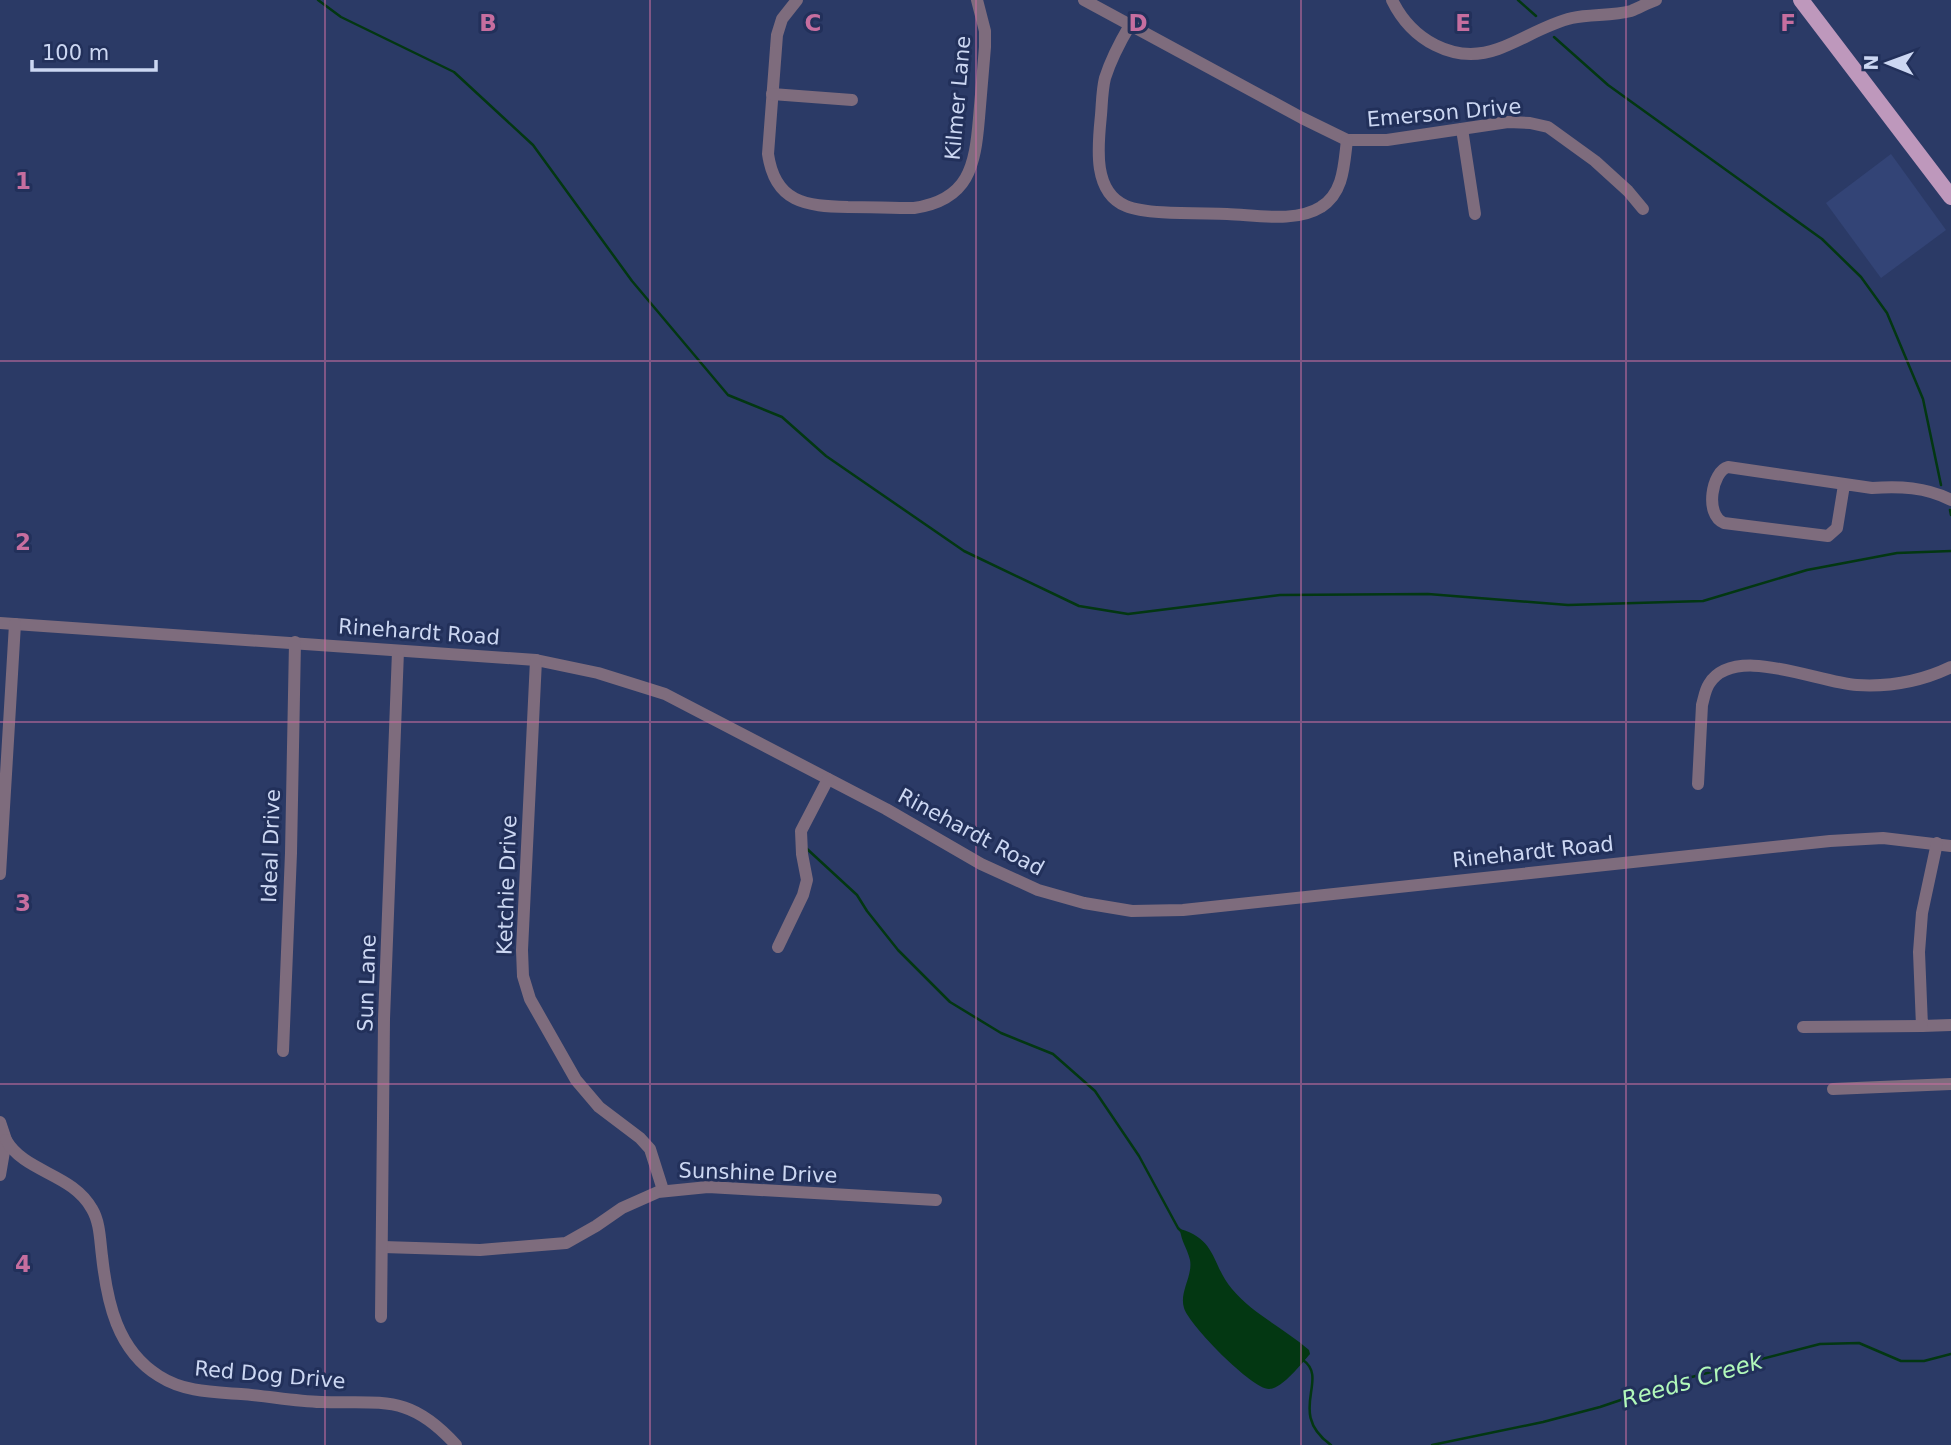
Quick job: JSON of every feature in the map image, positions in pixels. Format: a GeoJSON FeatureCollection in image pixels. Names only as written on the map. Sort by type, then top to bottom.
{"type":"FeatureCollection","features":[{"type":"Feature","properties":{"kind":"main road"},"geometry":{"type":"LineString","coordinates":[[1801,0],[1951,197]]}},
{"type":"Feature","properties":{"kind":"street","name":"Kilmer Lane"},"geometry":{"type":"LineString","coordinates":[[797,0],[782,19],[778,35],[768,154],[770,169],[777,183],[787,194],[812,206],[914,208],[930,206],[947,198],[959,188],[971,171],[976,151],[985,47],[985,31],[977,0]]}},
{"type":"Feature","properties":{"kind":"street","name":"Emerson Drive"},"geometry":{"type":"LineString","coordinates":[[1084,0],[1302,118],[1348,140],[1387,140],[1508,122],[1548,127],[1595,161],[1628,191],[1643,209]]}},
{"type":"Feature","properties":{"kind":"street"},"geometry":{"type":"LineString","coordinates":[[1392,0],[1398,13],[1414,33],[1443,51],[1473,53],[1496,50],[1545,27],[1572,19],[1629,11],[1656,0]]}},
{"type":"Feature","properties":{"kind":"street"},"geometry":{"type":"LineString","coordinates":[[1129,25],[1113,55],[1104,82],[1098,152],[1107,190],[1128,207],[1166,212],[1285,216],[1307,214],[1324,206],[1336,193],[1342,180],[1348,140]]}},
{"type":"Feature","properties":{"kind":"street"},"geometry":{"type":"LineString","coordinates":[[772,94],[852,100]]}},
{"type":"Feature","properties":{"kind":"street"},"geometry":{"type":"LineString","coordinates":[[1462,129],[1475,214]]}},
{"type":"Feature","properties":{"kind":"street"},"geometry":{"type":"LineString","coordinates":[[1844,485],[1837,528],[1828,536],[1724,523],[1713,515],[1717,474],[1728,467],[1844,485],[1921,489],[1951,500]]}},
{"type":"Feature","properties":{"kind":"street","name":"Rinehardt Road"},"geometry":{"type":"LineString","coordinates":[[0,623],[536,660],[598,673],[664,694],[828,779],[981,864],[1038,890],[1084,904],[1132,911],[1183,910],[1830,841],[1883,838],[1951,846]]}},
{"type":"Feature","properties":{"kind":"street"},"geometry":{"type":"LineString","coordinates":[[0,874],[15,624]]}},
{"type":"Feature","properties":{"kind":"street","name":"Ideal Drive"},"geometry":{"type":"LineString","coordinates":[[284,1051],[295,642]]}},
{"type":"Feature","properties":{"kind":"street","name":"Sun Lane"},"geometry":{"type":"LineString","coordinates":[[381,1317],[384,1019],[398,651]]}},
{"type":"Feature","properties":{"kind":"street","name":"Ketchie Drive"},"geometry":{"type":"LineString","coordinates":[[536,660],[523,976],[530,999],[576,1080],[599,1107],[640,1138],[650,1149],[663,1190]]}},
{"type":"Feature","properties":{"kind":"street"},"geometry":{"type":"LineString","coordinates":[[1698,784],[1702,705],[1705,695],[1715,677],[1735,666],[1756,665],[1857,685],[1920,680],[1951,667]]}},
{"type":"Feature","properties":{"kind":"street"},"geometry":{"type":"LineString","coordinates":[[778,947],[803,895],[807,880],[801,831],[828,779]]}},
{"type":"Feature","properties":{"kind":"street"},"geometry":{"type":"LineString","coordinates":[[1922,1026],[1919,952],[1922,913],[1937,844]]}},
{"type":"Feature","properties":{"kind":"street"},"geometry":{"type":"LineString","coordinates":[[1803,1027],[1951,1025]]}},
{"type":"Feature","properties":{"kind":"street"},"geometry":{"type":"LineString","coordinates":[[1833,1089],[1951,1084]]}},
{"type":"Feature","properties":{"kind":"street"},"geometry":{"type":"LineString","coordinates":[[0,1122],[6,1140],[0,1175]]}},
{"type":"Feature","properties":{"kind":"street","name":"Red Dog Drive"},"geometry":{"type":"LineString","coordinates":[[6,1140],[29,1163],[70,1184],[94,1210],[111,1309],[120,1333],[134,1356],[146,1368],[170,1383],[195,1390],[282,1396],[319,1402],[395,1403],[424,1415],[456,1445]]}},
{"type":"Feature","properties":{"kind":"street","name":"Sunshine Drive"},"geometry":{"type":"LineString","coordinates":[[383,1247],[480,1250],[566,1243],[622,1208],[663,1190],[708,1187],[936,1200]]}},
{"type":"Feature","properties":{"kind":"shaded area"},"geometry":{"type":"Polygon","coordinates":[[[1891,154],[1946,230],[1881,278],[1826,203],[1891,154]]]}},
{"type":"Feature","properties":{"kind":"shaded area"},"geometry":{"type":"Polygon","coordinates":[[[1180,1229],[1201,1239],[1232,1289],[1241,1298],[1309,1350],[1310,1354],[1280,1385],[1269,1389],[1249,1379],[1222,1355],[1188,1316],[1183,1302],[1190,1260],[1180,1229]]]}},
{"type":"Feature","properties":{"kind":"waterway"},"geometry":{"type":"LineString","coordinates":[[318,0],[341,17],[454,72],[533,145],[632,281],[728,395],[782,417],[826,456],[964,551],[1079,606],[1128,614],[1280,595],[1428,594],[1568,605],[1703,601],[1807,570],[1897,553],[1951,551]]}},
{"type":"Feature","properties":{"kind":"waterway"},"geometry":{"type":"LineString","coordinates":[[1518,0],[1536,16]]}},
{"type":"Feature","properties":{"kind":"waterway"},"geometry":{"type":"LineString","coordinates":[[1554,37],[1608,85],[1822,239],[1861,277],[1887,313],[1923,399],[1941,485]]}},
{"type":"Feature","properties":{"kind":"waterway"},"geometry":{"type":"LineString","coordinates":[[1950,510],[1951,515]]}},
{"type":"Feature","properties":{"kind":"waterway"},"geometry":{"type":"LineString","coordinates":[[806,848],[857,895],[898,950],[950,1002],[1001,1033],[1053,1054],[1095,1091],[1139,1156],[1182,1232]]}},
{"type":"Feature","properties":{"kind":"waterway","name":"Reeds Creek"},"geometry":{"type":"LineString","coordinates":[[1432,1445],[1543,1422],[1600,1407],[1680,1380],[1820,1344],[1859,1343],[1901,1361],[1924,1361],[1951,1354]]}},
{"type":"Feature","properties":{"kind":"waterway"},"geometry":{"type":"LineString","coordinates":[[1303,1360],[1310,1368],[1312,1377],[1309,1409],[1311,1421],[1318,1433],[1331,1445]]}}]}
